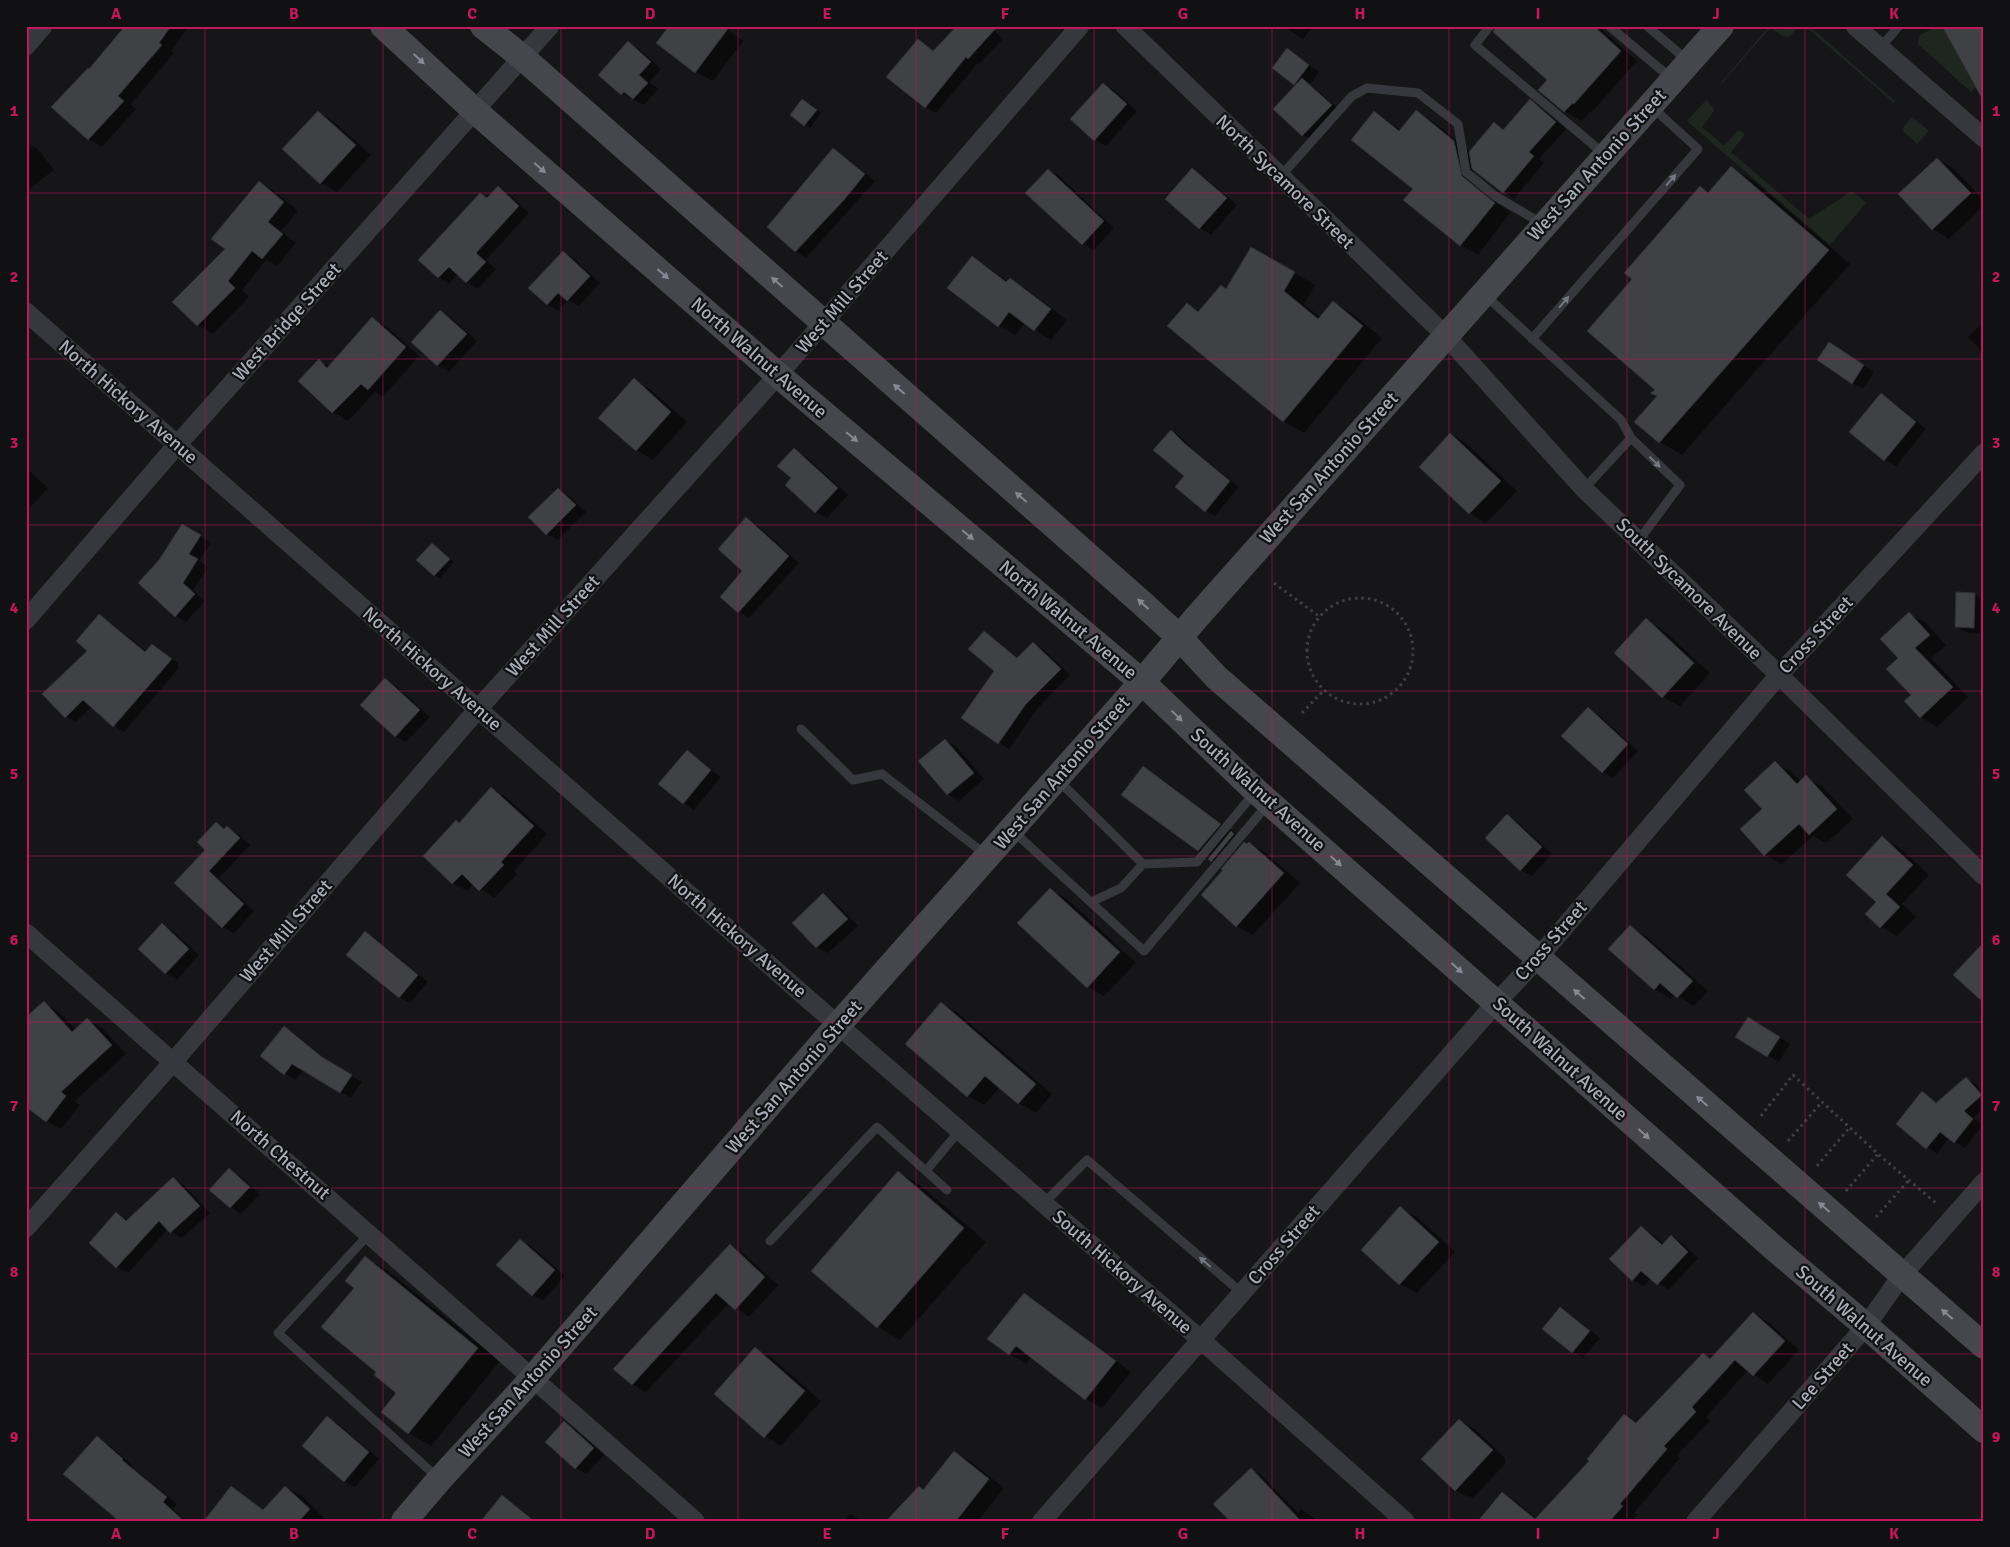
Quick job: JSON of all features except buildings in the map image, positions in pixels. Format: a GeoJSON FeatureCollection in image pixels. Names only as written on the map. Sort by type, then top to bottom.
{"type":"FeatureCollection","features":[{"type":"Feature","properties":{"kind":"main road","name":"North Walnut Avenue"},"geometry":{"type":"LineString","coordinates":[[383,26],[475,111],[778,375],[1142,682]]}},
{"type":"Feature","properties":{"kind":"main road"},"geometry":{"type":"LineString","coordinates":[[483,26],[522,57],[1179,637],[1216,677],[1984,1346]]}},
{"type":"Feature","properties":{"kind":"main road","name":"West San Antonio Street"},"geometry":{"type":"LineString","coordinates":[[404,1521],[532,1379],[838,1025],[1142,682],[1179,637],[1721,26]]}},
{"type":"Feature","properties":{"kind":"main road","name":"South Walnut Avenue"},"geometry":{"type":"LineString","coordinates":[[1142,682],[1263,797],[1774,1249],[1866,1326],[1984,1430]]}},
{"type":"Feature","properties":{"kind":"street"},"geometry":{"type":"LineString","coordinates":[[26,46],[43,26]]}},
{"type":"Feature","properties":{"kind":"street","name":"West Bridge Street"},"geometry":{"type":"LineString","coordinates":[[26,620],[177,445],[550,26]]}},
{"type":"Feature","properties":{"kind":"street","name":"West Mill Street"},"geometry":{"type":"LineString","coordinates":[[26,1228],[173,1062],[478,709],[824,323],[1080,26]]}},
{"type":"Feature","properties":{"kind":"street","name":"North Sycamore Street"},"geometry":{"type":"LineString","coordinates":[[1125,26],[1280,178],[1446,336]]}},
{"type":"Feature","properties":{"kind":"street"},"geometry":{"type":"LineString","coordinates":[[1855,26],[1984,138]]}},
{"type":"Feature","properties":{"kind":"street","name":"North Hickory Avenue"},"geometry":{"type":"LineString","coordinates":[[26,312],[838,1025]]}},
{"type":"Feature","properties":{"kind":"street","name":"South Sycamore Avenue"},"geometry":{"type":"LineString","coordinates":[[1446,336],[1584,489],[1779,675],[1984,876]]}},
{"type":"Feature","properties":{"kind":"street","name":"Cross Street"},"geometry":{"type":"LineString","coordinates":[[1042,1521],[1496,1003],[1538,958],[1779,675],[1984,453]]}},
{"type":"Feature","properties":{"kind":"street","name":"North Chestnut"},"geometry":{"type":"LineString","coordinates":[[26,933],[695,1521]]}},
{"type":"Feature","properties":{"kind":"street","name":"South Hickory Avenue"},"geometry":{"type":"LineString","coordinates":[[838,1025],[1200,1339],[1405,1521]]}},
{"type":"Feature","properties":{"kind":"street","name":"Lee Street"},"geometry":{"type":"LineString","coordinates":[[1696,1521],[1866,1326],[1902,1275],[1984,1182]]}},
{"type":"Feature","properties":{"kind":"lane"},"geometry":{"type":"LineString","coordinates":[[1490,26],[1476,44],[1606,155]]}},
{"type":"Feature","properties":{"kind":"lane"},"geometry":{"type":"LineString","coordinates":[[1609,26],[1682,71]]}},
{"type":"Feature","properties":{"kind":"lane"},"geometry":{"type":"LineString","coordinates":[[1647,26],[1682,71]]}},
{"type":"Feature","properties":{"kind":"lane"},"geometry":{"type":"LineString","coordinates":[[1880,48],[1899,26]]}},
{"type":"Feature","properties":{"kind":"lane"},"geometry":{"type":"LineString","coordinates":[[1280,178],[1352,96],[1368,88],[1418,93],[1458,124],[1466,172],[1495,196],[1544,224]]}},
{"type":"Feature","properties":{"kind":"lane"},"geometry":{"type":"LineString","coordinates":[[1532,338],[1698,149],[1650,106]]}},
{"type":"Feature","properties":{"kind":"lane"},"geometry":{"type":"LineString","coordinates":[[1483,293],[1621,420],[1631,438],[1680,485],[1638,540]]}},
{"type":"Feature","properties":{"kind":"lane"},"geometry":{"type":"LineString","coordinates":[[1584,489],[1631,438]]}},
{"type":"Feature","properties":{"kind":"lane"},"geometry":{"type":"LineString","coordinates":[[801,729],[853,780],[882,774],[988,857]]}},
{"type":"Feature","properties":{"kind":"lane"},"geometry":{"type":"LineString","coordinates":[[1056,778],[1143,864]]}},
{"type":"Feature","properties":{"kind":"lane"},"geometry":{"type":"LineString","coordinates":[[1091,902],[1121,888],[1143,864],[1197,862],[1263,797]]}},
{"type":"Feature","properties":{"kind":"lane"},"geometry":{"type":"LineString","coordinates":[[1011,830],[1144,951],[1263,797]]}},
{"type":"Feature","properties":{"kind":"lane"},"geometry":{"type":"LineString","coordinates":[[770,1241],[877,1127],[947,1190]]}},
{"type":"Feature","properties":{"kind":"lane"},"geometry":{"type":"LineString","coordinates":[[926,1171],[959,1131]]}},
{"type":"Feature","properties":{"kind":"lane"},"geometry":{"type":"LineString","coordinates":[[1043,1204],[1087,1160],[1242,1293]]}},
{"type":"Feature","properties":{"kind":"lane"},"geometry":{"type":"LineString","coordinates":[[369,1234],[278,1333],[439,1480]]}},
{"type":"Feature","properties":{"kind":"path"},"geometry":{"type":"LineString","coordinates":[[1274,583],[1320,617]]}},
{"type":"Feature","properties":{"kind":"path"},"geometry":{"type":"LineString","coordinates":[[1360,597],[1377,600],[1393,609],[1405,621],[1412,636],[1414,654],[1410,670],[1401,685],[1388,696],[1372,702],[1355,703],[1339,699],[1324,690],[1313,676],[1308,658],[1308,640],[1314,624],[1326,610],[1342,600],[1360,597]]}},
{"type":"Feature","properties":{"kind":"path"},"geometry":{"type":"LineString","coordinates":[[1302,713],[1324,690]]}},
{"type":"Feature","properties":{"kind":"path"},"geometry":{"type":"LineString","coordinates":[[1760,1116],[1793,1075],[1878,1154],[1952,1218]]}},
{"type":"Feature","properties":{"kind":"path"},"geometry":{"type":"LineString","coordinates":[[1788,1141],[1822,1102]]}},
{"type":"Feature","properties":{"kind":"path"},"geometry":{"type":"LineString","coordinates":[[1817,1166],[1850,1127]]}},
{"type":"Feature","properties":{"kind":"path"},"geometry":{"type":"LineString","coordinates":[[1846,1191],[1878,1154]]}},
{"type":"Feature","properties":{"kind":"path"},"geometry":{"type":"LineString","coordinates":[[1876,1217],[1908,1180]]}},
{"type":"Feature","properties":{"kind":"shaded area"},"geometry":{"type":"Polygon","coordinates":[[[1769,26],[1800,26],[1789,37],[1782,36],[1771,27],[1720,84],[1769,26]]]}},
{"type":"Feature","properties":{"kind":"shaded area"},"geometry":{"type":"Polygon","coordinates":[[[1805,26],[1809,26],[1896,102],[1894,103],[1805,26]]]}},
{"type":"Feature","properties":{"kind":"shaded area"},"geometry":{"type":"Polygon","coordinates":[[[1936,26],[1947,26],[1944,28],[1974,85],[1980,82],[1971,92],[1918,44],[1919,36],[1936,26]]]}},
{"type":"Feature","properties":{"kind":"shaded area"},"geometry":{"type":"Polygon","coordinates":[[[1706,100],[1713,107],[1714,111],[1702,127],[1724,146],[1738,130],[1744,133],[1744,136],[1731,152],[1809,219],[1852,191],[1866,203],[1830,245],[1687,121],[1706,100]]]}},
{"type":"Feature","properties":{"kind":"shaded area"},"geometry":{"type":"Polygon","coordinates":[[[1912,117],[1929,131],[1917,144],[1903,131],[1904,126],[1912,117]]]}}]}
